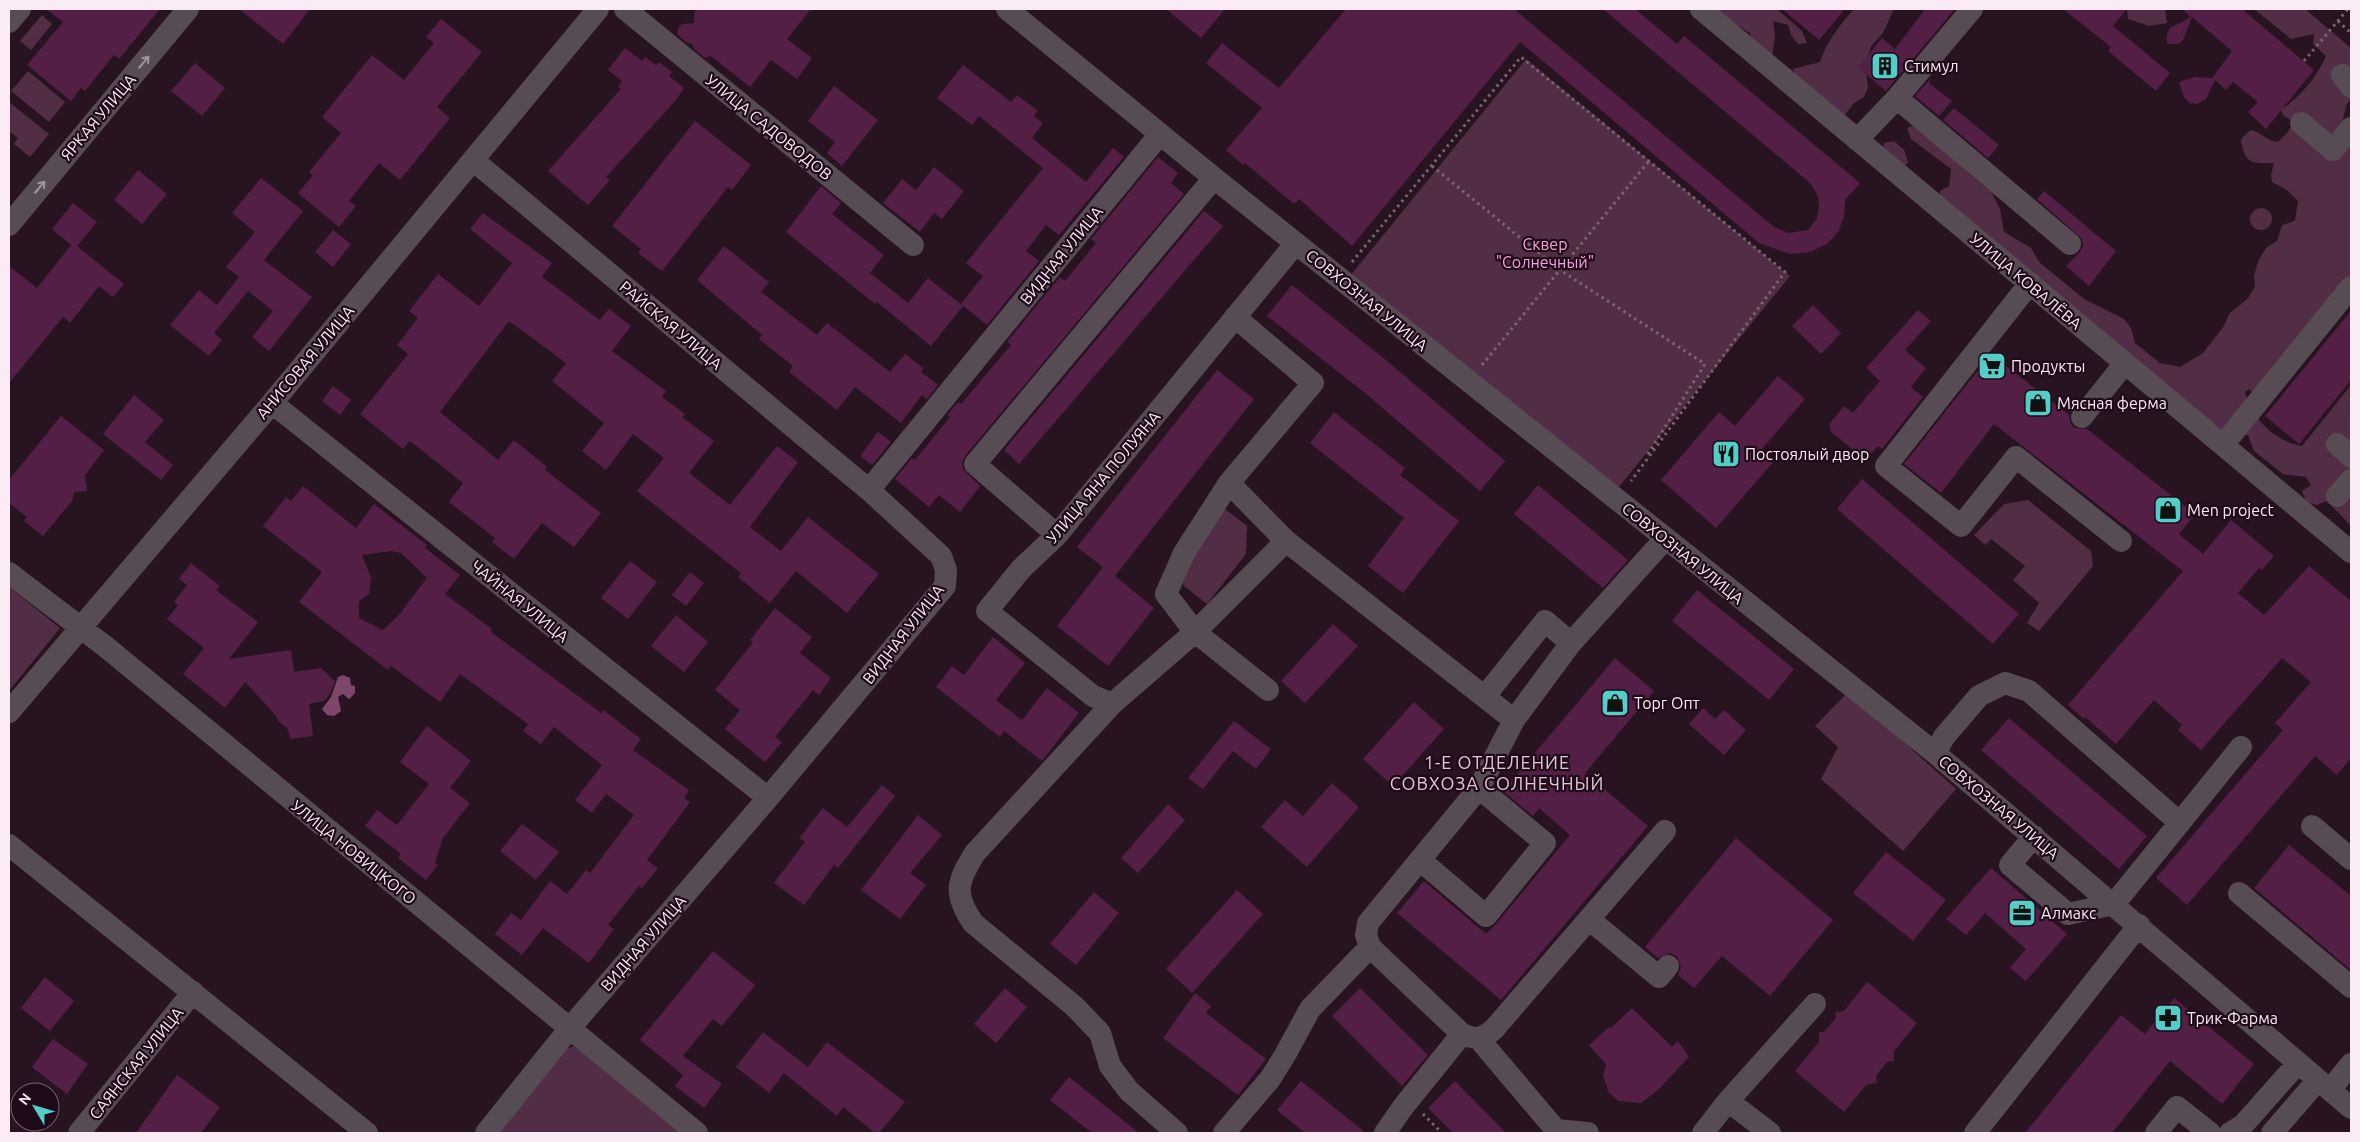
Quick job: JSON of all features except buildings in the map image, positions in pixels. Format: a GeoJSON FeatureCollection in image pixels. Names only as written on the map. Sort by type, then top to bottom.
{"type":"FeatureCollection","features":[{"type":"Feature","properties":{"kind":"street"},"geometry":{"type":"LineString","coordinates":[[9,22],[20,9]]}},
{"type":"Feature","properties":{"kind":"street","name":"ЯРКАЯ УЛИЦА"},"geometry":{"type":"LineString","coordinates":[[9,225],[188,9]]}},
{"type":"Feature","properties":{"kind":"street","name":"АНИСОВАЯ УЛИЦА"},"geometry":{"type":"LineString","coordinates":[[9,712],[272,403],[598,9]]}},
{"type":"Feature","properties":{"kind":"street","name":"УЛИЦА САДОВОДОВ"},"geometry":{"type":"LineString","coordinates":[[625,9],[913,245]]}},
{"type":"Feature","properties":{"kind":"street","name":"СОВХОЗНАЯ УЛИЦА"},"geometry":{"type":"LineString","coordinates":[[1007,9],[1214,178],[1935,753],[2139,925],[2351,1108]]}},
{"type":"Feature","properties":{"kind":"street","name":"УЛИЦА КОВАЛЁВА"},"geometry":{"type":"LineString","coordinates":[[1701,9],[2351,552]]}},
{"type":"Feature","properties":{"kind":"street"},"geometry":{"type":"LineString","coordinates":[[1858,140],[1897,98],[1972,9]]}},
{"type":"Feature","properties":{"kind":"street"},"geometry":{"type":"LineString","coordinates":[[1897,98],[2070,244]]}},
{"type":"Feature","properties":{"kind":"street"},"geometry":{"type":"LineString","coordinates":[[2301,123],[2333,150],[2351,128]]}},
{"type":"Feature","properties":{"kind":"street","name":"ВИДНАЯ УЛИЦА"},"geometry":{"type":"LineString","coordinates":[[486,1133],[569,1029],[768,798],[945,586],[946,570],[941,556],[869,490],[1160,134]]}},
{"type":"Feature","properties":{"kind":"street","name":"РАЙСКАЯ УЛИЦА"},"geometry":{"type":"LineString","coordinates":[[473,160],[869,490]]}},
{"type":"Feature","properties":{"kind":"street"},"geometry":{"type":"LineString","coordinates":[[1057,535],[975,464],[1214,178]]}},
{"type":"Feature","properties":{"kind":"street","name":"УЛИЦА ЯНА ПОЛУЯНА"},"geometry":{"type":"LineString","coordinates":[[1112,704],[1093,696],[986,611],[1021,568],[1057,535],[1296,243]]}},
{"type":"Feature","properties":{"kind":"street"},"geometry":{"type":"LineString","coordinates":[[2030,284],[1886,466],[1961,526],[2016,457],[2120,541]]}},
{"type":"Feature","properties":{"kind":"street"},"geometry":{"type":"LineString","coordinates":[[2223,445],[2351,287]]}},
{"type":"Feature","properties":{"kind":"street"},"geometry":{"type":"LineString","coordinates":[[1235,317],[1313,383],[1229,483],[1184,552],[1166,594],[1195,632],[1268,690]]}},
{"type":"Feature","properties":{"kind":"street"},"geometry":{"type":"LineString","coordinates":[[2082,418],[2126,363]]}},
{"type":"Feature","properties":{"kind":"street","name":"ЧАЙНАЯ УЛИЦА"},"geometry":{"type":"LineString","coordinates":[[272,403],[768,798]]}},
{"type":"Feature","properties":{"kind":"street"},"geometry":{"type":"LineString","coordinates":[[1229,483],[1286,541],[1514,720]]}},
{"type":"Feature","properties":{"kind":"street"},"geometry":{"type":"LineString","coordinates":[[1588,1133],[1555,1132],[1470,1036],[1370,947],[1366,935],[1368,923],[1479,788],[1514,720],[1572,643],[1665,539]]}},
{"type":"Feature","properties":{"kind":"street"},"geometry":{"type":"LineString","coordinates":[[1177,1133],[1128,1091],[1110,1066],[1100,1033],[1074,1006],[973,923],[962,906],[959,889],[964,871],[975,853],[1112,704],[1195,632],[1286,541]]}},
{"type":"Feature","properties":{"kind":"street","name":"УЛИЦА НОВИЦКОГО"},"geometry":{"type":"LineString","coordinates":[[9,573],[80,627],[696,1133]]}},
{"type":"Feature","properties":{"kind":"street"},"geometry":{"type":"LineString","coordinates":[[1485,696],[1545,621],[1572,643]]}},
{"type":"Feature","properties":{"kind":"street"},"geometry":{"type":"LineString","coordinates":[[1935,753],[1944,737],[1979,696],[2005,683],[2029,691],[2180,823]]}},
{"type":"Feature","properties":{"kind":"street"},"geometry":{"type":"LineString","coordinates":[[2034,836],[2010,865],[2068,914],[2114,904],[2241,747]]}},
{"type":"Feature","properties":{"kind":"street"},"geometry":{"type":"LineString","coordinates":[[1420,860],[1486,916],[1545,843],[1479,788]]}},
{"type":"Feature","properties":{"kind":"street"},"geometry":{"type":"LineString","coordinates":[[2312,826],[2351,859]]}},
{"type":"Feature","properties":{"kind":"street"},"geometry":{"type":"LineString","coordinates":[[1470,1036],[1485,1037],[1494,1029],[1665,831]]}},
{"type":"Feature","properties":{"kind":"street"},"geometry":{"type":"LineString","coordinates":[[9,845],[367,1133]]}},
{"type":"Feature","properties":{"kind":"street"},"geometry":{"type":"LineString","coordinates":[[2239,893],[2351,987]]}},
{"type":"Feature","properties":{"kind":"street"},"geometry":{"type":"LineString","coordinates":[[1590,920],[1659,977],[1668,966]]}},
{"type":"Feature","properties":{"kind":"street"},"geometry":{"type":"LineString","coordinates":[[1975,1133],[2139,925]]}},
{"type":"Feature","properties":{"kind":"street"},"geometry":{"type":"LineString","coordinates":[[1224,1133],[1270,1079],[1310,1009],[1370,947]]}},
{"type":"Feature","properties":{"kind":"street","name":"САЯНСКАЯ УЛИЦА"},"geometry":{"type":"LineString","coordinates":[[79,1133],[193,992]]}},
{"type":"Feature","properties":{"kind":"street"},"geometry":{"type":"LineString","coordinates":[[1703,1133],[1728,1101],[1815,1004]]}},
{"type":"Feature","properties":{"kind":"street"},"geometry":{"type":"LineString","coordinates":[[1385,1133],[1403,1107],[1470,1036]]}},
{"type":"Feature","properties":{"kind":"street"},"geometry":{"type":"LineString","coordinates":[[2230,1133],[2243,1124],[2298,1063]]}},
{"type":"Feature","properties":{"kind":"street"},"geometry":{"type":"LineString","coordinates":[[2272,1133],[2324,1085],[2351,1064]]}},
{"type":"Feature","properties":{"kind":"street"},"geometry":{"type":"LineString","coordinates":[[1728,1101],[1770,1133]]}},
{"type":"Feature","properties":{"kind":"street"},"geometry":{"type":"LineString","coordinates":[[2156,1133],[2178,1107],[2210,1133]]}},
{"type":"Feature","properties":{"kind":"path"},"geometry":{"type":"LineString","coordinates":[[2304,61],[2348,9]]}},
{"type":"Feature","properties":{"kind":"path"},"geometry":{"type":"LineString","coordinates":[[2338,21],[2351,32]]}},
{"type":"Feature","properties":{"kind":"path"},"geometry":{"type":"LineString","coordinates":[[1352,263],[1521,57],[1785,272],[1631,481],[1705,364],[1560,270],[1432,166]]}},
{"type":"Feature","properties":{"kind":"path"},"geometry":{"type":"LineString","coordinates":[[1480,367],[1649,160]]}},
{"type":"Feature","properties":{"kind":"green space"},"geometry":{"type":"Polygon","coordinates":[[[1712,9],[1777,9],[1802,31],[1807,43],[1798,44],[1791,35],[1788,25],[1773,21],[1775,36],[1772,57],[1752,43],[1750,33],[1712,9]]]}},
{"type":"Feature","properties":{"kind":"green space"},"geometry":{"type":"Polygon","coordinates":[[[1854,9],[1894,9],[1883,33],[1871,46],[1865,65],[1868,87],[1864,97],[1854,103],[1845,115],[1801,88],[1793,69],[1820,62],[1834,34],[1854,9]]]}},
{"type":"Feature","properties":{"kind":"green space"},"geometry":{"type":"Polygon","coordinates":[[[2127,9],[2165,9],[2167,23],[2149,26],[2128,19],[2127,9]]]}},
{"type":"Feature","properties":{"kind":"green space"},"geometry":{"type":"Polygon","coordinates":[[[2254,9],[2305,9],[2351,48],[2351,99],[2346,106],[2341,129],[2331,134],[2321,154],[2330,159],[2351,135],[2351,284],[2255,395],[2249,389],[2245,392],[2252,410],[2266,427],[2292,444],[2302,446],[2351,385],[2351,449],[2330,440],[2328,450],[2351,466],[2351,526],[2327,501],[2316,505],[2306,502],[2302,491],[2311,485],[2306,477],[2283,474],[2254,451],[2248,435],[2235,436],[2218,427],[2098,335],[2101,328],[2093,325],[1939,200],[1940,191],[1949,186],[1951,169],[1911,139],[1907,128],[1915,125],[1961,163],[1967,172],[1992,193],[2000,209],[2004,232],[2031,248],[2039,262],[2084,299],[2124,319],[2131,328],[2135,343],[2160,363],[2180,367],[2203,353],[2224,326],[2229,314],[2248,298],[2255,287],[2254,275],[2259,259],[2267,247],[2277,241],[2282,225],[2295,221],[2298,201],[2287,190],[2272,182],[2271,175],[2274,163],[2260,163],[2250,160],[2244,153],[2241,139],[2251,130],[2278,142],[2294,122],[2284,116],[2281,110],[2307,86],[2326,56],[2313,44],[2314,34],[2291,39],[2254,9]]]}},
{"type":"Feature","properties":{"kind":"green space"},"geometry":{"type":"Polygon","coordinates":[[[42,15],[52,24],[31,50],[20,41],[42,15]]]}},
{"type":"Feature","properties":{"kind":"green space","name":"Сквер \"Солнечный\""},"geometry":{"type":"Polygon","coordinates":[[[1526,59],[1790,276],[1618,488],[1351,275],[1526,59]]]}},
{"type":"Feature","properties":{"kind":"green space"},"geometry":{"type":"Polygon","coordinates":[[[28,71],[65,102],[49,122],[11,91],[28,71]]]}},
{"type":"Feature","properties":{"kind":"green space"},"geometry":{"type":"Polygon","coordinates":[[[9,102],[49,134],[30,157],[14,144],[18,138],[9,131],[9,102]]]}},
{"type":"Feature","properties":{"kind":"green space"},"geometry":{"type":"Polygon","coordinates":[[[1894,141],[1904,150],[1908,162],[1906,165],[1891,162],[1882,152],[1884,143],[1894,141]]]}},
{"type":"Feature","properties":{"kind":"green space"},"geometry":{"type":"Polygon","coordinates":[[[2257,208],[2265,208],[2272,215],[2272,223],[2265,230],[2257,230],[2250,223],[2250,215],[2257,208]]]}},
{"type":"Feature","properties":{"kind":"green space"},"geometry":{"type":"Polygon","coordinates":[[[2028,500],[2091,551],[2093,566],[2039,631],[2027,623],[2039,603],[2013,580],[2025,566],[1991,539],[1985,545],[1974,535],[2004,504],[2028,500]]]}},
{"type":"Feature","properties":{"kind":"green space"},"geometry":{"type":"Polygon","coordinates":[[[1225,509],[1247,526],[1246,554],[1207,604],[1183,585],[1188,559],[1225,509]]]}},
{"type":"Feature","properties":{"kind":"green space"},"geometry":{"type":"Polygon","coordinates":[[[9,587],[60,628],[9,691],[9,587]]]}},
{"type":"Feature","properties":{"kind":"green space"},"geometry":{"type":"Polygon","coordinates":[[[1848,692],[1956,789],[1903,851],[1821,779],[1838,747],[1815,726],[1848,692]]]}},
{"type":"Feature","properties":{"kind":"green space"},"geometry":{"type":"Polygon","coordinates":[[[574,1046],[683,1133],[500,1133],[564,1049],[574,1046]]]}},
{"type":"Feature","properties":{"kind":"shaded area"},"geometry":{"type":"Polygon","coordinates":[[[343,675],[350,678],[351,685],[355,686],[355,693],[349,699],[343,694],[338,697],[341,711],[334,716],[327,715],[322,709],[331,697],[338,677],[343,675]]]}},
{"type":"Feature","properties":{"kind":"place","name":"Стимул"},"geometry":{"type":"Point","coordinates":[1885,66]}},
{"type":"Feature","properties":{"kind":"place","name":"Продукты"},"geometry":{"type":"Point","coordinates":[1992,366]}},
{"type":"Feature","properties":{"kind":"place","name":"Мясная ферма"},"geometry":{"type":"Point","coordinates":[2038,403]}},
{"type":"Feature","properties":{"kind":"place","name":"Постоялый двор"},"geometry":{"type":"Point","coordinates":[1726,454]}},
{"type":"Feature","properties":{"kind":"place","name":"Men project"},"geometry":{"type":"Point","coordinates":[2168,510]}},
{"type":"Feature","properties":{"kind":"place","name":"Торг Опт"},"geometry":{"type":"Point","coordinates":[1615,703]}},
{"type":"Feature","properties":{"kind":"place","name":"Алмакс"},"geometry":{"type":"Point","coordinates":[2022,913]}},
{"type":"Feature","properties":{"kind":"place","name":"Трик-Фарма"},"geometry":{"type":"Point","coordinates":[2168,1018]}},
{"type":"Feature","properties":{"kind":"district","name":"1-Е ОТДЕЛЕНИЕ СОВХОЗА СОЛНЕЧНЫЙ"},"geometry":{"type":"Point","coordinates":[1497,773]}}]}
